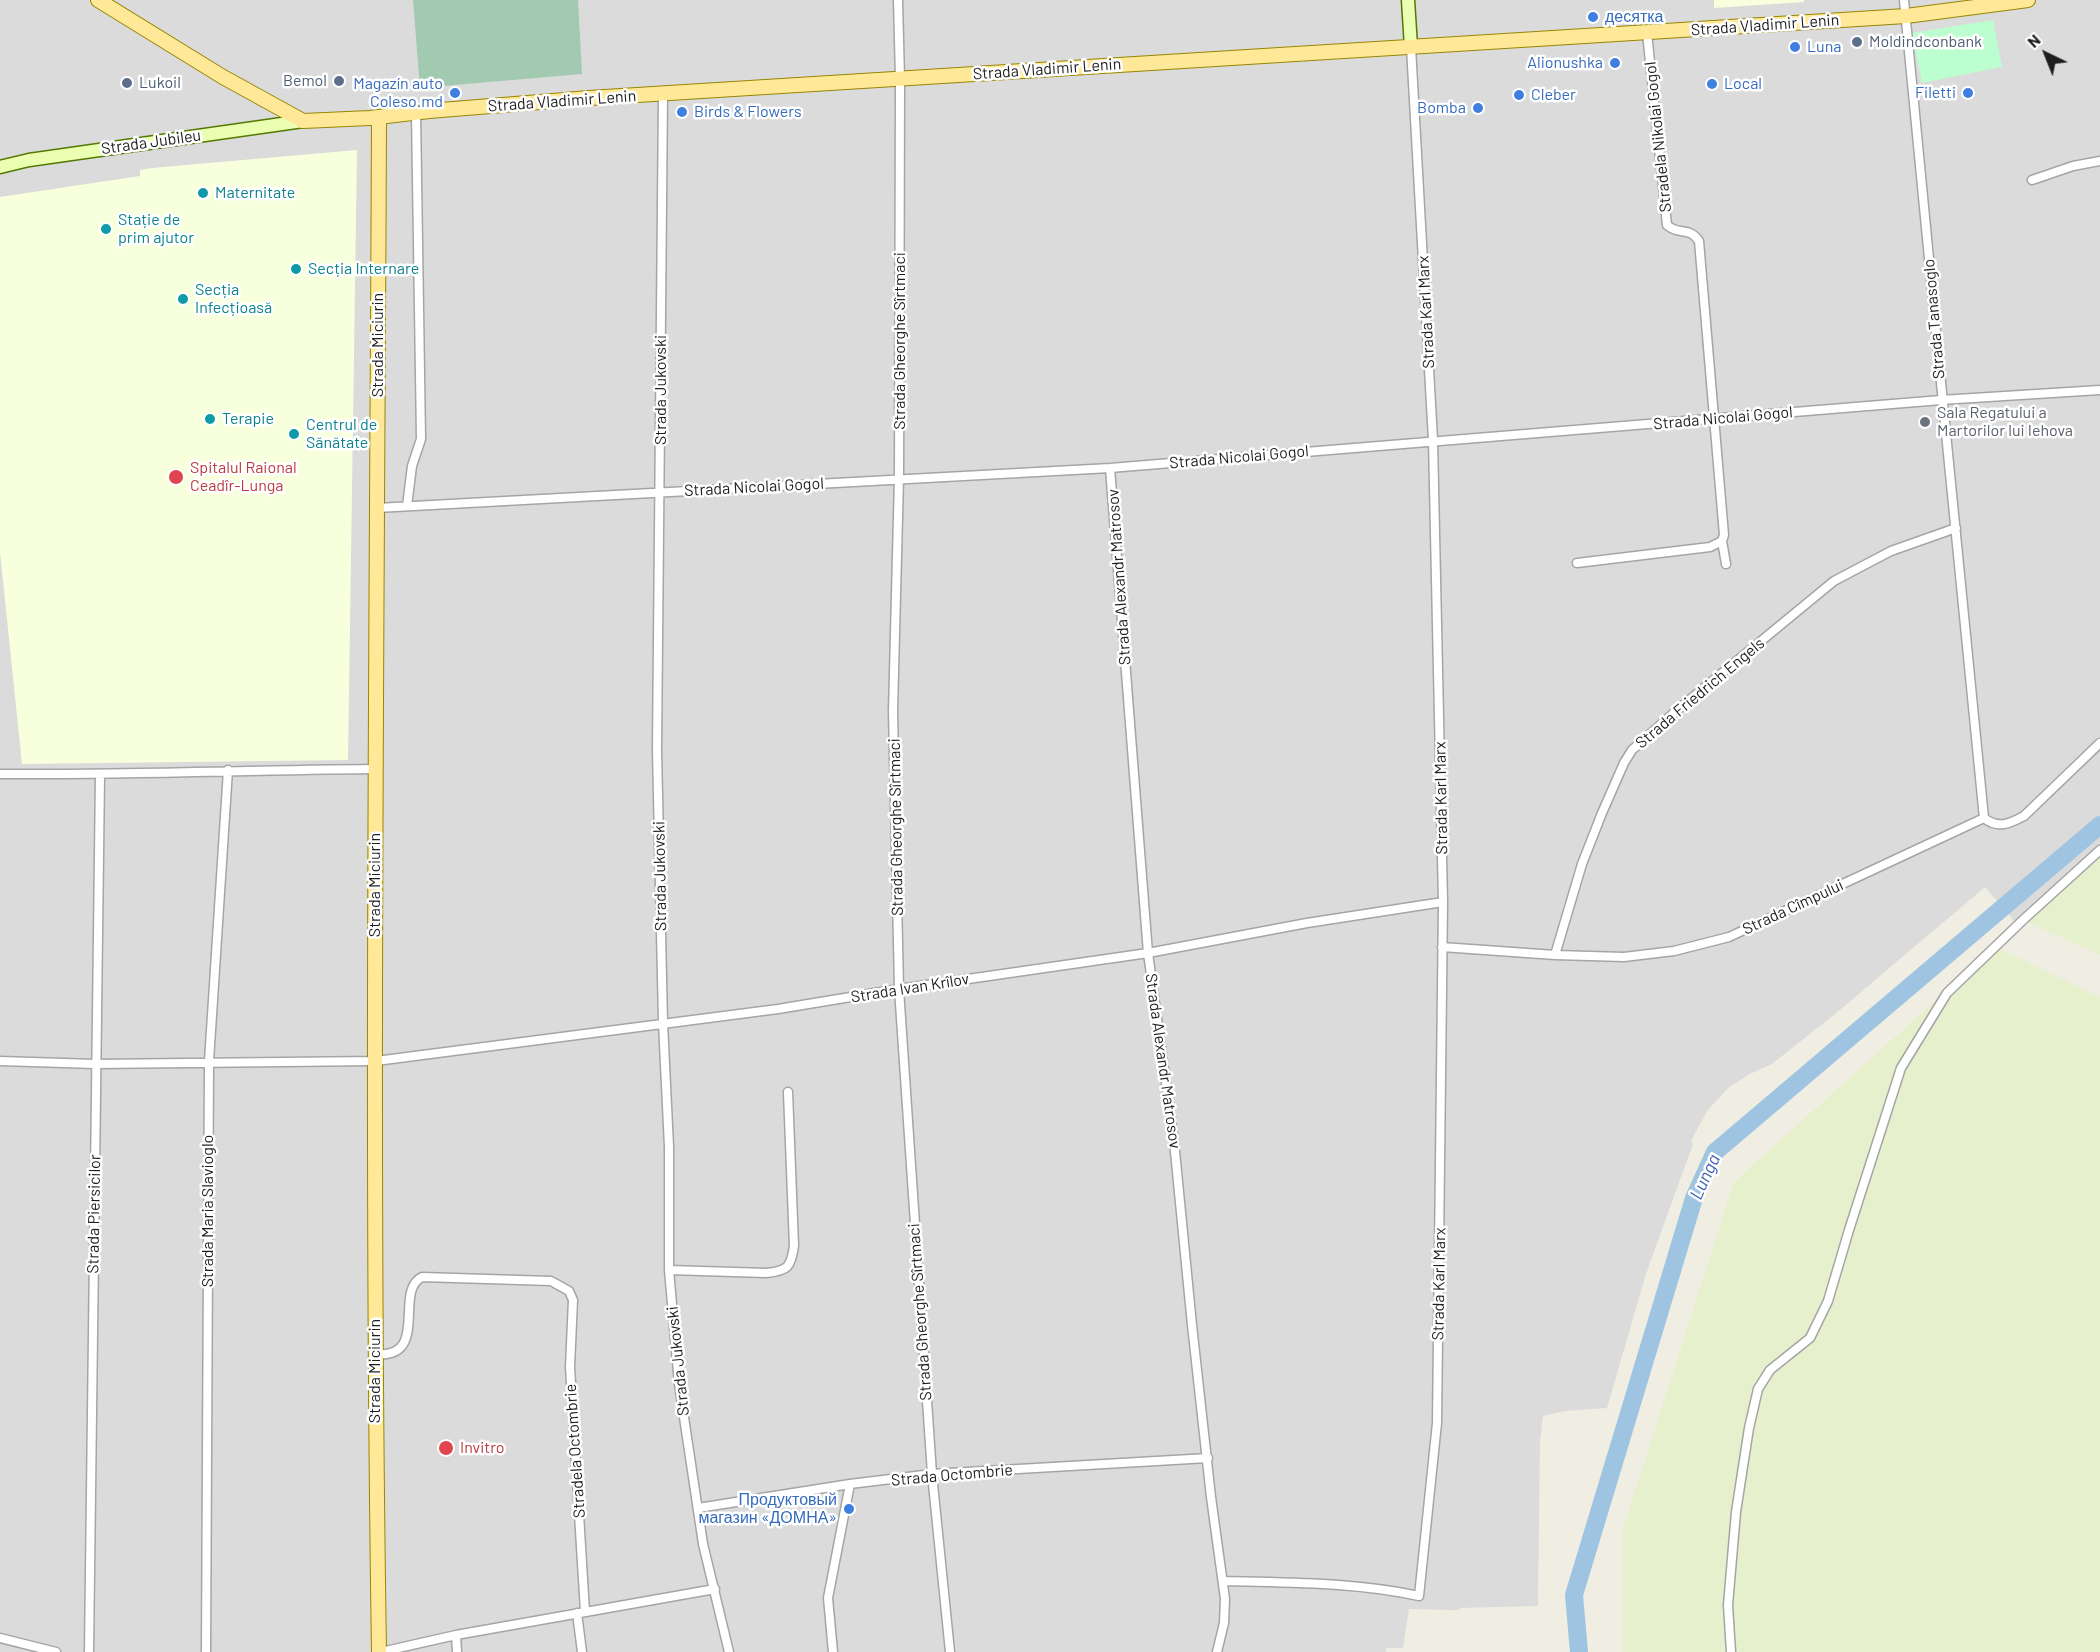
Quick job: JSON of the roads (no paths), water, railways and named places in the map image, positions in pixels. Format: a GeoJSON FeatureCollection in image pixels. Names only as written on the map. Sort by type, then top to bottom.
{"type":"FeatureCollection","features":[{"type":"Feature","properties":{"kind":"main road"},"geometry":{"type":"LineString","coordinates":[[98,0],[223,77],[303,121]]}},
{"type":"Feature","properties":{"kind":"main road","name":"Strada Karl Marx"},"geometry":{"type":"LineString","coordinates":[[1408,0],[1411,47]]}},
{"type":"Feature","properties":{"kind":"main road","name":"Strada Vladimir Lenin"},"geometry":{"type":"LineString","coordinates":[[303,121],[379,118],[416,113],[663,94],[1906,16],[2028,0]]}},
{"type":"Feature","properties":{"kind":"main road","name":"Strada Miciurin"},"geometry":{"type":"LineString","coordinates":[[379,118],[374,769],[376,1061],[374,1354],[380,1652]]}},
{"type":"Feature","properties":{"kind":"main road","name":"Strada Jubileu"},"geometry":{"type":"LineString","coordinates":[[0,167],[303,121]]}},
{"type":"Feature","properties":{"kind":"street","name":"Strada Gheorghe Sîrtmaci"},"geometry":{"type":"LineString","coordinates":[[898,0],[900,79],[899,478],[893,711],[899,989],[932,1474],[950,1652]]}},
{"type":"Feature","properties":{"kind":"street","name":"Strada Tanasoglo"},"geometry":{"type":"LineString","coordinates":[[1904,0],[1941,400],[1956,528],[1984,818]]}},
{"type":"Feature","properties":{"kind":"street","name":"Stradela Nikolai Gogol"},"geometry":{"type":"LineString","coordinates":[[1647,33],[1668,225],[1673,230],[1690,231],[1699,241],[1724,535],[1722,542],[1726,564]]}},
{"type":"Feature","properties":{"kind":"street","name":"Strada Karl Marx"},"geometry":{"type":"LineString","coordinates":[[1224,1581],[1342,1584],[1388,1589],[1419,1596],[1437,1423],[1443,902],[1433,441],[1411,47]]}},
{"type":"Feature","properties":{"kind":"street","name":"Strada Jukovski"},"geometry":{"type":"LineString","coordinates":[[663,94],[657,750],[663,1023],[669,1147],[669,1269],[679,1384],[703,1544],[716,1589],[729,1652]]}},
{"type":"Feature","properties":{"kind":"street"},"geometry":{"type":"LineString","coordinates":[[407,506],[412,466],[421,439],[416,113]]}},
{"type":"Feature","properties":{"kind":"street"},"geometry":{"type":"LineString","coordinates":[[2032,180],[2073,166],[2100,161]]}},
{"type":"Feature","properties":{"kind":"street","name":"Strada Nicolai Gogol"},"geometry":{"type":"LineString","coordinates":[[377,508],[1110,468],[1941,400],[2100,390]]}},
{"type":"Feature","properties":{"kind":"street","name":"Strada Alexandr Matrosov"},"geometry":{"type":"LineString","coordinates":[[1110,468],[1148,953],[1174,1141],[1192,1325],[1226,1599],[1224,1623],[1217,1652]]}},
{"type":"Feature","properties":{"kind":"street","name":"Strada Friedrich Engels"},"geometry":{"type":"LineString","coordinates":[[1555,955],[1581,864],[1632,750],[1834,581],[1891,550],[1956,528]]}},
{"type":"Feature","properties":{"kind":"street"},"geometry":{"type":"LineString","coordinates":[[1577,562],[1710,547],[1722,542]]}},
{"type":"Feature","properties":{"kind":"street"},"geometry":{"type":"LineString","coordinates":[[1984,818],[1991,823],[2006,825],[2024,816],[2100,743]]}},
{"type":"Feature","properties":{"kind":"street"},"geometry":{"type":"LineString","coordinates":[[0,774],[100,775],[228,770],[374,769]]}},
{"type":"Feature","properties":{"kind":"street","name":"Strada Maria Slavioglo"},"geometry":{"type":"LineString","coordinates":[[206,1652],[209,1061],[228,770]]}},
{"type":"Feature","properties":{"kind":"street","name":"Strada Piersicilor"},"geometry":{"type":"LineString","coordinates":[[88,1652],[100,775]]}},
{"type":"Feature","properties":{"kind":"street","name":"Strada Cîmpului"},"geometry":{"type":"LineString","coordinates":[[1442,947],[1624,957],[1674,951],[1729,937],[1984,818]]}},
{"type":"Feature","properties":{"kind":"street"},"geometry":{"type":"LineString","coordinates":[[1731,1652],[1728,1605],[1736,1512],[1749,1428],[1758,1389],[1770,1370],[1810,1338],[1828,1301],[1900,1068],[1947,993],[2100,850]]}},
{"type":"Feature","properties":{"kind":"street","name":"Strada Ivan Krîlov"},"geometry":{"type":"LineString","coordinates":[[0,1061],[95,1064],[376,1061],[778,1010],[899,989],[1148,953],[1307,923],[1443,902]]}},
{"type":"Feature","properties":{"kind":"street"},"geometry":{"type":"LineString","coordinates":[[669,1269],[766,1273],[779,1272],[792,1261],[794,1246],[788,1092]]}},
{"type":"Feature","properties":{"kind":"street","name":"Stradela Octombrie"},"geometry":{"type":"LineString","coordinates":[[374,1354],[386,1355],[396,1351],[404,1341],[408,1328],[412,1287],[416,1280],[422,1277],[551,1281],[569,1291],[574,1309],[570,1367],[582,1652]]}},
{"type":"Feature","properties":{"kind":"street","name":"Strada Octombrie"},"geometry":{"type":"LineString","coordinates":[[698,1508],[850,1484],[932,1474],[1208,1458]]}},
{"type":"Feature","properties":{"kind":"street"},"geometry":{"type":"LineString","coordinates":[[833,1652],[828,1598],[850,1484]]}},
{"type":"Feature","properties":{"kind":"street"},"geometry":{"type":"LineString","coordinates":[[380,1652],[456,1635],[716,1589]]}},
{"type":"Feature","properties":{"kind":"street"},"geometry":{"type":"LineString","coordinates":[[456,1635],[458,1652]]}},
{"type":"Feature","properties":{"kind":"street"},"geometry":{"type":"LineString","coordinates":[[0,1638],[56,1652]]}},
{"type":"Feature","properties":{"kind":"waterway","name":"Lunga"},"geometry":{"type":"LineString","coordinates":[[1579,1652],[1574,1595],[1694,1198],[1715,1152],[2100,825]]}},
{"type":"Feature","properties":{"kind":"place","name":"десятка"},"geometry":{"type":"Point","coordinates":[1593,17]}},
{"type":"Feature","properties":{"kind":"place","name":"Moldindconbank"},"geometry":{"type":"Point","coordinates":[1857,42]}},
{"type":"Feature","properties":{"kind":"place","name":"Luna"},"geometry":{"type":"Point","coordinates":[1795,47]}},
{"type":"Feature","properties":{"kind":"place","name":"Alionushka"},"geometry":{"type":"Point","coordinates":[1615,63]}},
{"type":"Feature","properties":{"kind":"place","name":"Bemol"},"geometry":{"type":"Point","coordinates":[339,81]}},
{"type":"Feature","properties":{"kind":"place","name":"Lukoil"},"geometry":{"type":"Point","coordinates":[127,83]}},
{"type":"Feature","properties":{"kind":"place","name":"Local"},"geometry":{"type":"Point","coordinates":[1712,84]}},
{"type":"Feature","properties":{"kind":"place","name":"Magazín auto Coleso.md"},"geometry":{"type":"Point","coordinates":[455,93]}},
{"type":"Feature","properties":{"kind":"place","name":"Filetti"},"geometry":{"type":"Point","coordinates":[1968,93]}},
{"type":"Feature","properties":{"kind":"place","name":"Cleber"},"geometry":{"type":"Point","coordinates":[1519,95]}},
{"type":"Feature","properties":{"kind":"place","name":"Bomba"},"geometry":{"type":"Point","coordinates":[1478,108]}},
{"type":"Feature","properties":{"kind":"place","name":"Birds & Flowers"},"geometry":{"type":"Point","coordinates":[682,112]}},
{"type":"Feature","properties":{"kind":"place","name":"Maternitate"},"geometry":{"type":"Point","coordinates":[203,193]}},
{"type":"Feature","properties":{"kind":"place","name":"Stație de prim ajutor"},"geometry":{"type":"Point","coordinates":[106,229]}},
{"type":"Feature","properties":{"kind":"place","name":"Secția Internare"},"geometry":{"type":"Point","coordinates":[296,269]}},
{"type":"Feature","properties":{"kind":"place","name":"Secția Infecțioasă"},"geometry":{"type":"Point","coordinates":[183,299]}},
{"type":"Feature","properties":{"kind":"place","name":"Terapie"},"geometry":{"type":"Point","coordinates":[210,419]}},
{"type":"Feature","properties":{"kind":"place","name":"Sala Regatului a Martorilor lui Iehova"},"geometry":{"type":"Point","coordinates":[1925,422]}},
{"type":"Feature","properties":{"kind":"place","name":"Centrul de Sănătate"},"geometry":{"type":"Point","coordinates":[294,434]}},
{"type":"Feature","properties":{"kind":"place","name":"Spitalul Raional Ceadîr-Lunga"},"geometry":{"type":"Point","coordinates":[176,477]}},
{"type":"Feature","properties":{"kind":"place","name":"Invitro"},"geometry":{"type":"Point","coordinates":[446,1448]}},
{"type":"Feature","properties":{"kind":"place","name":"Продуктовый магазин «ДОМНА»"},"geometry":{"type":"Point","coordinates":[849,1509]}}]}
